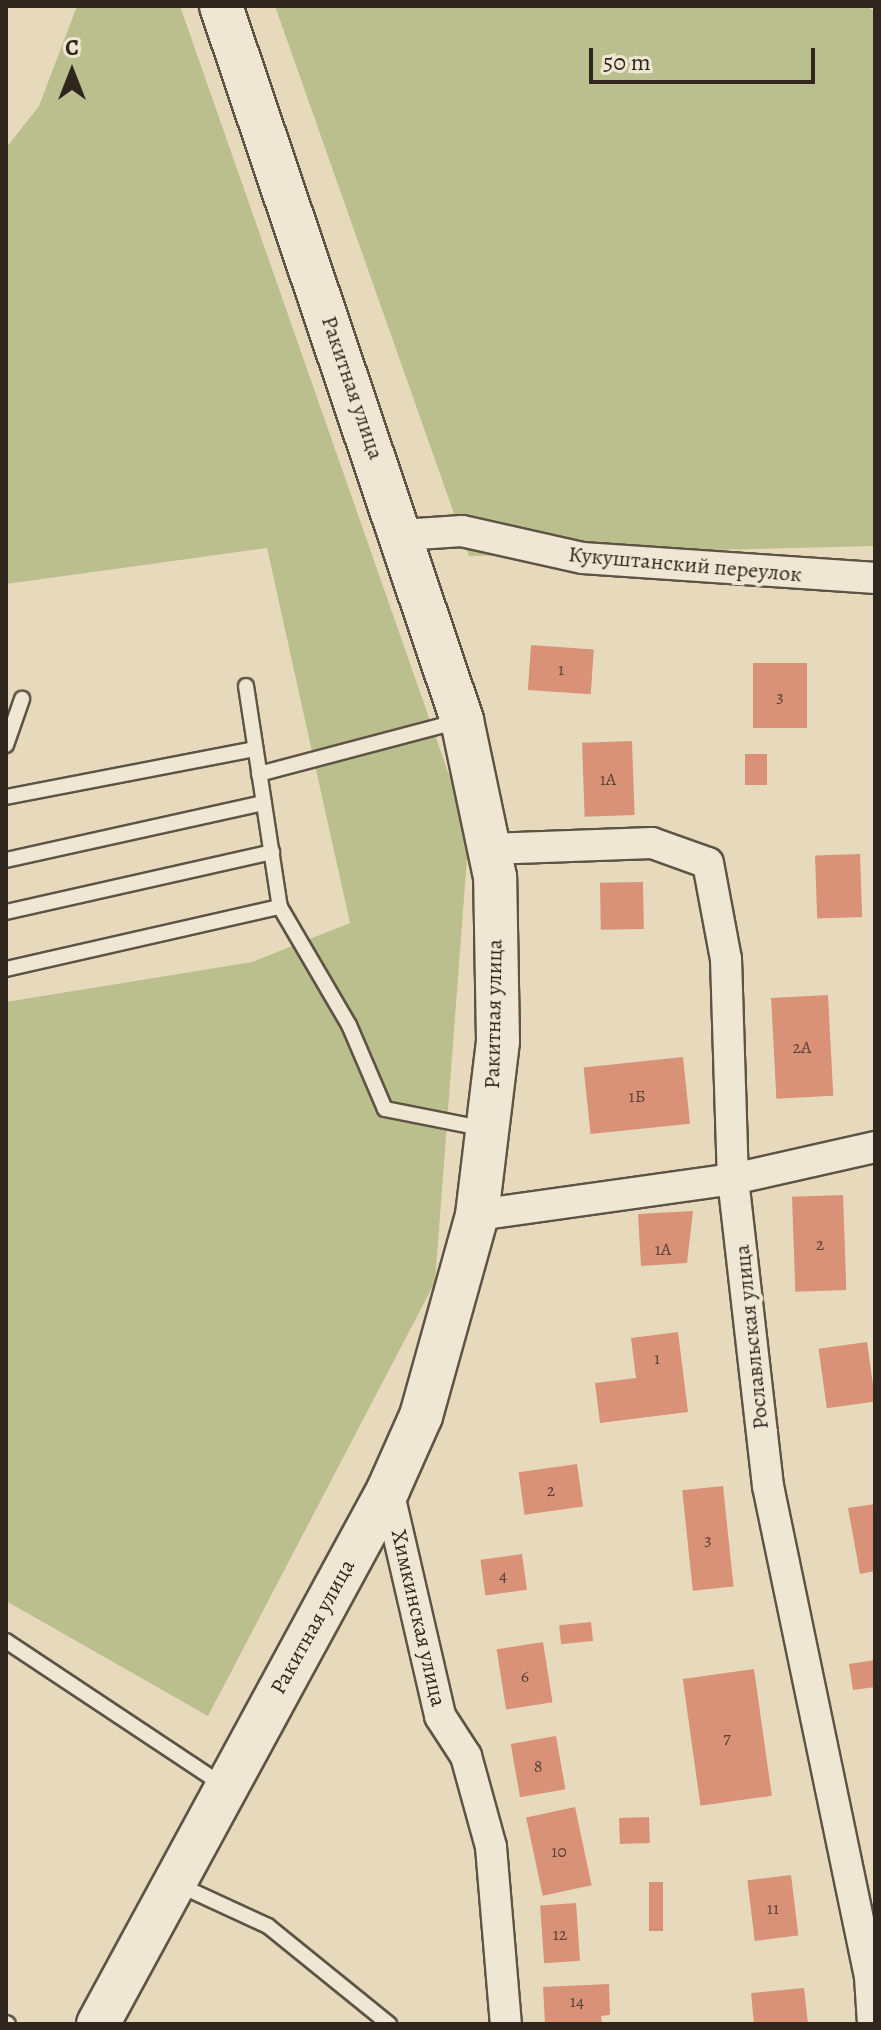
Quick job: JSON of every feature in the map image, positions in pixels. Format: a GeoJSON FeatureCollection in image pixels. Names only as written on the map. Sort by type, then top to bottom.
{"type":"FeatureCollection","features":[{"type":"Feature","properties":{"kind":"street","name":"Ракитная улица"},"geometry":{"type":"LineString","coordinates":[[98,2024],[388,1490],[421,1416],[477,1215],[490,1130],[498,1041],[489,849],[462,720],[221,6]]}},
{"type":"Feature","properties":{"kind":"street","name":"Кукуштанский переулок"},"geometry":{"type":"LineString","coordinates":[[402,535],[462,531],[583,558],[875,578]]}},
{"type":"Feature","properties":{"kind":"street","name":"Рославльская улица"},"geometry":{"type":"LineString","coordinates":[[489,849],[652,843],[708,863],[726,959],[733,1179],[768,1486],[870,1977],[873,2024]]}},
{"type":"Feature","properties":{"kind":"street"},"geometry":{"type":"LineString","coordinates":[[477,1215],[733,1179],[875,1147]]}},
{"type":"Feature","properties":{"kind":"street","name":"Химкинская улица"},"geometry":{"type":"LineString","coordinates":[[388,1490],[440,1716],[466,1756],[491,1847],[506,2024]]}},
{"type":"Feature","properties":{"kind":"lane"},"geometry":{"type":"LineString","coordinates":[[246,686],[280,907],[349,1025],[385,1109],[490,1130]]}},
{"type":"Feature","properties":{"kind":"lane"},"geometry":{"type":"LineString","coordinates":[[6,745],[22,699]]}},
{"type":"Feature","properties":{"kind":"lane"},"geometry":{"type":"LineString","coordinates":[[259,774],[462,720]]}},
{"type":"Feature","properties":{"kind":"lane"},"geometry":{"type":"LineString","coordinates":[[6,797],[255,749]]}},
{"type":"Feature","properties":{"kind":"lane"},"geometry":{"type":"LineString","coordinates":[[6,860],[264,803]]}},
{"type":"Feature","properties":{"kind":"lane"},"geometry":{"type":"LineString","coordinates":[[6,912],[272,852]]}},
{"type":"Feature","properties":{"kind":"lane"},"geometry":{"type":"LineString","coordinates":[[6,969],[280,907]]}},
{"type":"Feature","properties":{"kind":"lane"},"geometry":{"type":"LineString","coordinates":[[6,1641],[226,1787]]}},
{"type":"Feature","properties":{"kind":"lane"},"geometry":{"type":"LineString","coordinates":[[174,1883],[268,1926],[389,2024]]}},
{"type":"Feature","properties":{"kind":"green space"},"geometry":{"type":"Polygon","coordinates":[[[77,6],[180,6],[469,832],[435,1282],[208,1716],[6,1601],[6,1002],[252,962],[350,923],[267,548],[6,584],[6,148],[39,106],[77,6]]]}},
{"type":"Feature","properties":{"kind":"green space"},"geometry":{"type":"Polygon","coordinates":[[[275,6],[867,6],[875,12],[875,546],[469,556],[275,6]]]}},
{"type":"Feature","properties":{"kind":"building"},"geometry":{"type":"Polygon","coordinates":[[[531,645],[594,649],[591,694],[528,690],[531,645]]]}},
{"type":"Feature","properties":{"kind":"building"},"geometry":{"type":"Polygon","coordinates":[[[753,663],[807,663],[807,728],[753,728],[753,663]]]}},
{"type":"Feature","properties":{"kind":"building"},"geometry":{"type":"Polygon","coordinates":[[[632,741],[635,815],[585,817],[582,743],[632,741]]]}},
{"type":"Feature","properties":{"kind":"building"},"geometry":{"type":"Polygon","coordinates":[[[745,754],[767,754],[767,785],[745,785],[745,754]]]}},
{"type":"Feature","properties":{"kind":"building"},"geometry":{"type":"Polygon","coordinates":[[[860,854],[862,917],[817,919],[815,856],[860,854]]]}},
{"type":"Feature","properties":{"kind":"building"},"geometry":{"type":"Polygon","coordinates":[[[643,882],[644,929],[601,930],[600,883],[643,882]]]}},
{"type":"Feature","properties":{"kind":"building"},"geometry":{"type":"Polygon","coordinates":[[[828,995],[833,1096],[776,1099],[771,998],[828,995]]]}},
{"type":"Feature","properties":{"kind":"building"},"geometry":{"type":"Polygon","coordinates":[[[683,1057],[690,1124],[591,1134],[584,1067],[683,1057]]]}},
{"type":"Feature","properties":{"kind":"building"},"geometry":{"type":"Polygon","coordinates":[[[843,1195],[846,1290],[795,1292],[792,1197],[843,1195]]]}},
{"type":"Feature","properties":{"kind":"building"},"geometry":{"type":"Polygon","coordinates":[[[693,1211],[687,1263],[641,1266],[638,1214],[693,1211]]]}},
{"type":"Feature","properties":{"kind":"building"},"geometry":{"type":"Polygon","coordinates":[[[678,1332],[688,1412],[600,1423],[595,1383],[636,1378],[631,1338],[678,1332]]]}},
{"type":"Feature","properties":{"kind":"building"},"geometry":{"type":"Polygon","coordinates":[[[867,1342],[875,1401],[827,1408],[818,1349],[867,1342]]]}},
{"type":"Feature","properties":{"kind":"building"},"geometry":{"type":"Polygon","coordinates":[[[577,1464],[583,1507],[525,1515],[519,1472],[577,1464]]]}},
{"type":"Feature","properties":{"kind":"building"},"geometry":{"type":"Polygon","coordinates":[[[723,1486],[734,1586],[693,1591],[682,1490],[723,1486]]]}},
{"type":"Feature","properties":{"kind":"building"},"geometry":{"type":"Polygon","coordinates":[[[875,1504],[875,1571],[860,1574],[848,1508],[875,1504]]]}},
{"type":"Feature","properties":{"kind":"building"},"geometry":{"type":"Polygon","coordinates":[[[522,1554],[527,1590],[485,1595],[480,1560],[522,1554]]]}},
{"type":"Feature","properties":{"kind":"building"},"geometry":{"type":"Polygon","coordinates":[[[591,1622],[593,1641],[561,1644],[559,1625],[591,1622]]]}},
{"type":"Feature","properties":{"kind":"building"},"geometry":{"type":"Polygon","coordinates":[[[543,1642],[553,1702],[506,1710],[497,1649],[543,1642]]]}},
{"type":"Feature","properties":{"kind":"building"},"geometry":{"type":"Polygon","coordinates":[[[875,1660],[875,1687],[853,1690],[849,1664],[875,1660]]]}},
{"type":"Feature","properties":{"kind":"building"},"geometry":{"type":"Polygon","coordinates":[[[754,1669],[772,1796],[701,1806],[683,1679],[754,1669]]]}},
{"type":"Feature","properties":{"kind":"building"},"geometry":{"type":"Polygon","coordinates":[[[556,1736],[565,1789],[520,1797],[511,1744],[556,1736]]]}},
{"type":"Feature","properties":{"kind":"building"},"geometry":{"type":"Polygon","coordinates":[[[575,1807],[592,1885],[543,1896],[526,1817],[575,1807]]]}},
{"type":"Feature","properties":{"kind":"building"},"geometry":{"type":"Polygon","coordinates":[[[649,1817],[650,1843],[620,1844],[619,1818],[649,1817]]]}},
{"type":"Feature","properties":{"kind":"building"},"geometry":{"type":"Polygon","coordinates":[[[791,1875],[798,1936],[755,1941],[747,1880],[791,1875]]]}},
{"type":"Feature","properties":{"kind":"building"},"geometry":{"type":"Polygon","coordinates":[[[649,1882],[663,1882],[663,1931],[649,1931],[649,1882]]]}},
{"type":"Feature","properties":{"kind":"building"},"geometry":{"type":"Polygon","coordinates":[[[576,1903],[580,1961],[544,1963],[540,1906],[576,1903]]]}},
{"type":"Feature","properties":{"kind":"building"},"geometry":{"type":"Polygon","coordinates":[[[609,1984],[610,2015],[601,2016],[602,2024],[545,2024],[543,1987],[609,1984]]]}},
{"type":"Feature","properties":{"kind":"building"},"geometry":{"type":"Polygon","coordinates":[[[804,1988],[808,2024],[754,2024],[751,1993],[804,1988]]]}}]}
